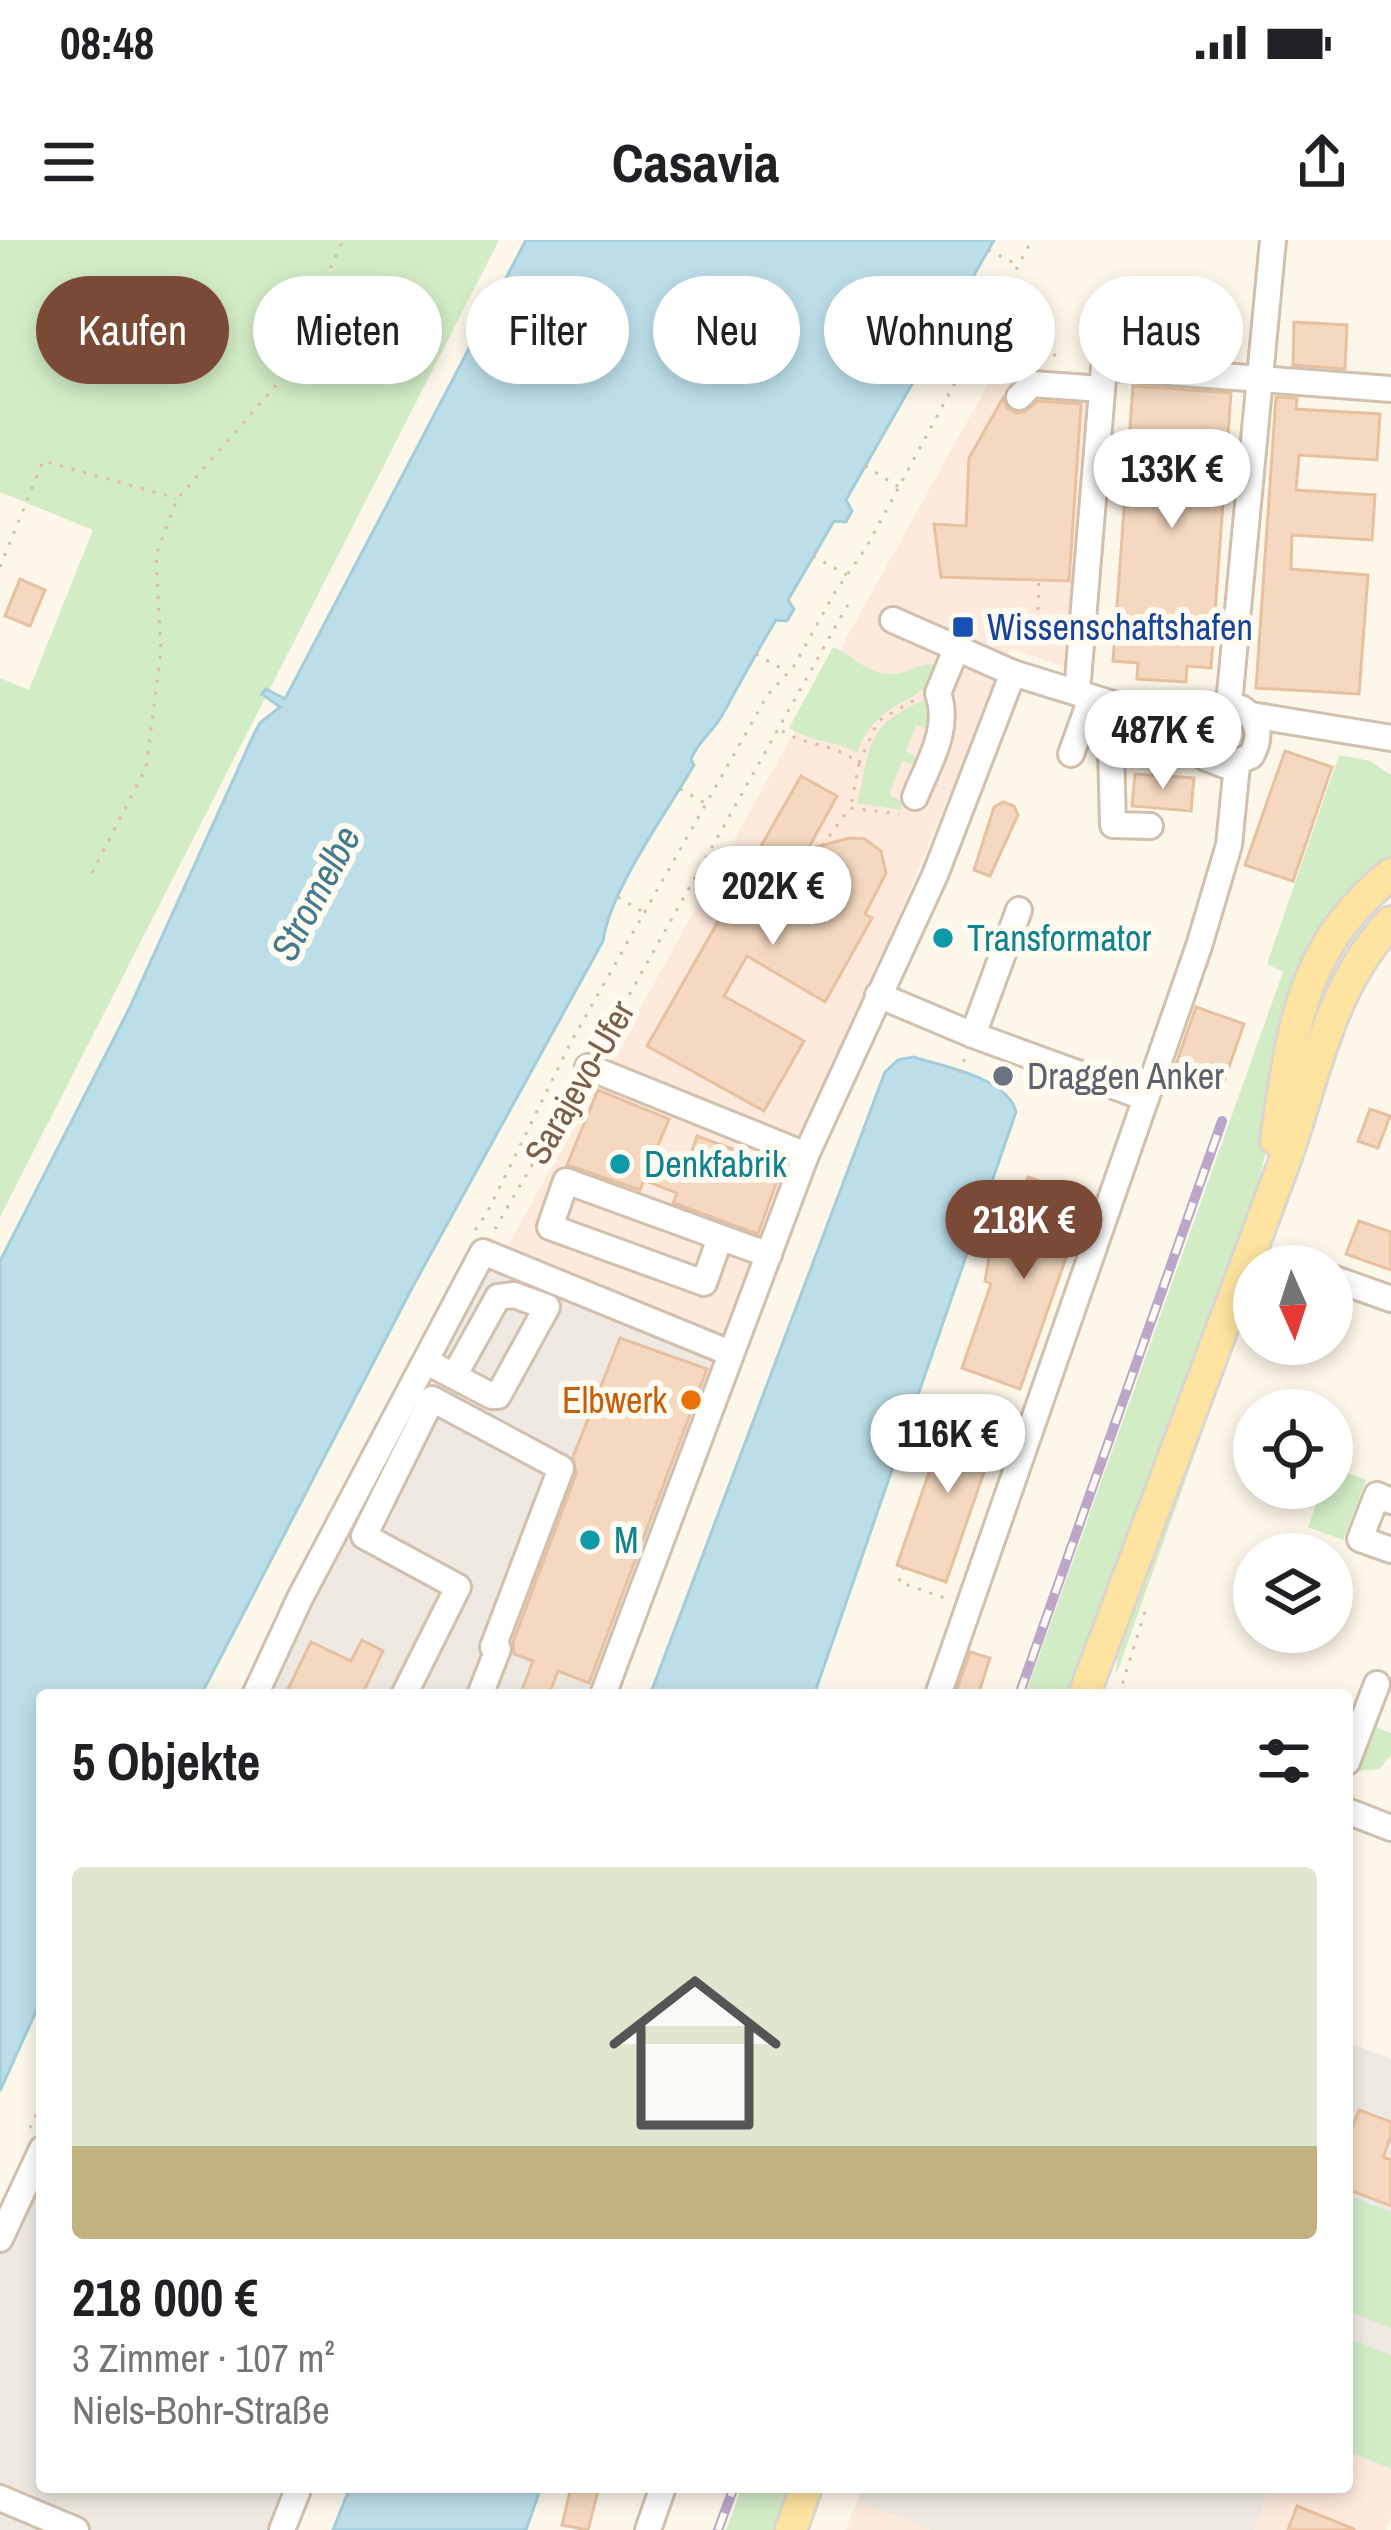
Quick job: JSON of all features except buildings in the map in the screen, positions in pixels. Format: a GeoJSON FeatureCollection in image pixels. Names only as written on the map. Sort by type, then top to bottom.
{"type":"FeatureCollection","features":[{"type":"Feature","properties":{"kind":"main road"},"geometry":{"type":"LineString","coordinates":[[1260,1222],[1290,1040],[1306,983],[1348,915],[1391,874]]}},
{"type":"Feature","properties":{"kind":"main road"},"geometry":{"type":"LineString","coordinates":[[1086,1689],[1281,1173],[1338,1004],[1364,955],[1391,922]]}},
{"type":"Feature","properties":{"kind":"main road"},"geometry":{"type":"LineString","coordinates":[[791,2530],[804,2493]]}},
{"type":"Feature","properties":{"kind":"street"},"geometry":{"type":"LineString","coordinates":[[892,620],[1012,673],[1092,701],[1213,723],[1257,727],[1250,756],[1227,765],[1202,754],[1213,723],[1273,240]]}},
{"type":"Feature","properties":{"kind":"street"},"geometry":{"type":"LineString","coordinates":[[1071,754],[1092,701],[1104,367],[1391,389]]}},
{"type":"Feature","properties":{"kind":"street"},"geometry":{"type":"LineString","coordinates":[[1019,397],[1029,384],[1102,389]]}},
{"type":"Feature","properties":{"kind":"street"},"geometry":{"type":"LineString","coordinates":[[911,807],[942,729],[938,693],[957,647]]}},
{"type":"Feature","properties":{"kind":"street"},"geometry":{"type":"LineString","coordinates":[[605,1689],[806,1155],[935,875],[1012,673]]}},
{"type":"Feature","properties":{"kind":"street"},"geometry":{"type":"LineString","coordinates":[[1092,701],[1111,748],[1113,825],[1150,826]]}},
{"type":"Feature","properties":{"kind":"street"},"geometry":{"type":"LineString","coordinates":[[1213,723],[1321,728],[1391,738]]}},
{"type":"Feature","properties":{"kind":"street"},"geometry":{"type":"LineString","coordinates":[[1257,741],[1321,728]]}},
{"type":"Feature","properties":{"kind":"street"},"geometry":{"type":"LineString","coordinates":[[940,1689],[1215,894],[1232,831],[1227,765]]}},
{"type":"Feature","properties":{"kind":"street"},"geometry":{"type":"LineString","coordinates":[[974,1035],[1019,910]]}},
{"type":"Feature","properties":{"kind":"street"},"geometry":{"type":"LineString","coordinates":[[878,994],[1146,1098]]}},
{"type":"Feature","properties":{"kind":"street"},"geometry":{"type":"LineString","coordinates":[[588,1067],[806,1155]]}},
{"type":"Feature","properties":{"kind":"street"},"geometry":{"type":"LineString","coordinates":[[720,1238],[704,1283],[550,1227],[566,1181],[769,1255]]}},
{"type":"Feature","properties":{"kind":"street"},"geometry":{"type":"LineString","coordinates":[[258,1689],[300,1598],[427,1362],[477,1244],[730,1353]]}},
{"type":"Feature","properties":{"kind":"street"},"geometry":{"type":"LineString","coordinates":[[1353,1285],[1391,1299]]}},
{"type":"Feature","properties":{"kind":"street"},"geometry":{"type":"LineString","coordinates":[[427,1362],[454,1376]]}},
{"type":"Feature","properties":{"kind":"street"},"geometry":{"type":"LineString","coordinates":[[407,1689],[458,1587],[364,1536],[432,1399],[562,1468],[493,1647],[498,1649],[482,1689]]}},
{"type":"Feature","properties":{"kind":"street"},"geometry":{"type":"LineString","coordinates":[[1391,1501],[1377,1496],[1360,1539],[1391,1550]]}},
{"type":"Feature","properties":{"kind":"street"},"geometry":{"type":"LineString","coordinates":[[1353,1746],[1377,1684]]}},
{"type":"Feature","properties":{"kind":"street"},"geometry":{"type":"LineString","coordinates":[[1353,1813],[1391,1828]]}},
{"type":"Feature","properties":{"kind":"street"},"geometry":{"type":"LineString","coordinates":[[0,2239],[36,2163]]}},
{"type":"Feature","properties":{"kind":"street"},"geometry":{"type":"LineString","coordinates":[[282,2530],[297,2493]]}},
{"type":"Feature","properties":{"kind":"street"},"geometry":{"type":"LineString","coordinates":[[648,2530],[661,2493]]}},
{"type":"Feature","properties":{"kind":"street"},"geometry":{"type":"LineString","coordinates":[[0,2498],[25,2520],[76,2530]]}},
{"type":"Feature","properties":{"kind":"path"},"geometry":{"type":"LineString","coordinates":[[92,873],[146,768],[161,651],[155,555],[177,499],[279,382],[343,240]]}},
{"type":"Feature","properties":{"kind":"path"},"geometry":{"type":"LineString","coordinates":[[1013,276],[1032,240]]}},
{"type":"Feature","properties":{"kind":"path"},"geometry":{"type":"LineString","coordinates":[[988,250],[1018,266]]}},
{"type":"Feature","properties":{"kind":"path"},"geometry":{"type":"LineString","coordinates":[[1055,356],[1072,387]]}},
{"type":"Feature","properties":{"kind":"path"},"geometry":{"type":"LineString","coordinates":[[477,1244],[487,1213],[571,1042],[767,696],[788,673],[847,575],[954,384]]}},
{"type":"Feature","properties":{"kind":"path"},"geometry":{"type":"LineString","coordinates":[[0,567],[43,461],[177,499]]}},
{"type":"Feature","properties":{"kind":"path"},"geometry":{"type":"LineString","coordinates":[[865,466],[899,487]]}},
{"type":"Feature","properties":{"kind":"path"},"geometry":{"type":"LineString","coordinates":[[813,556],[847,575]]}},
{"type":"Feature","properties":{"kind":"path"},"geometry":{"type":"LineString","coordinates":[[1037,610],[1039,580]]}},
{"type":"Feature","properties":{"kind":"path","name":"Sarajevo-Ufer"},"geometry":{"type":"LineString","coordinates":[[477,1244],[588,1067],[851,599]]}},
{"type":"Feature","properties":{"kind":"path"},"geometry":{"type":"LineString","coordinates":[[756,654],[788,673]]}},
{"type":"Feature","properties":{"kind":"path"},"geometry":{"type":"LineString","coordinates":[[822,846],[850,808],[871,730],[882,717],[905,704],[938,693]]}},
{"type":"Feature","properties":{"kind":"path"},"geometry":{"type":"LineString","coordinates":[[1111,748],[1164,754],[1213,723]]}},
{"type":"Feature","properties":{"kind":"path"},"geometry":{"type":"LineString","coordinates":[[781,730],[804,743],[841,750],[859,764]]}},
{"type":"Feature","properties":{"kind":"path"},"geometry":{"type":"LineString","coordinates":[[680,789],[706,804]]}},
{"type":"Feature","properties":{"kind":"path"},"geometry":{"type":"LineString","coordinates":[[850,808],[911,807]]}},
{"type":"Feature","properties":{"kind":"path"},"geometry":{"type":"LineString","coordinates":[[618,897],[646,914]]}},
{"type":"Feature","properties":{"kind":"path"},"geometry":{"type":"LineString","coordinates":[[904,1568],[899,1582],[969,1606]]}},
{"type":"Feature","properties":{"kind":"shaded area","name":"Wissenschaftshafen"},"geometry":{"type":"Polygon","coordinates":[[[1055,371],[1079,373],[1079,384],[1095,384],[1071,669],[1010,648],[725,1338],[506,1249],[988,384],[1055,384],[1055,371]]]}},
{"type":"Feature","properties":{"kind":"shaded area"},"geometry":{"type":"Polygon","coordinates":[[[470,1254],[722,1357],[593,1689],[248,1689],[470,1254]]]}},
{"type":"Feature","properties":{"kind":"shaded area"},"geometry":{"type":"Polygon","coordinates":[[[1353,2044],[1391,2059],[1391,2470],[1353,2455],[1353,2044]]]}},
{"type":"Feature","properties":{"kind":"shaded area"},"geometry":{"type":"Polygon","coordinates":[[[36,2138],[36,2493],[281,2493],[266,2530],[0,2530],[0,2214],[36,2138]]]}},
{"type":"Feature","properties":{"kind":"shaded area"},"geometry":{"type":"Polygon","coordinates":[[[1353,2455],[1391,2470],[1391,2518],[1386,2530],[1254,2530],[1268,2493],[1353,2493],[1353,2455]]]}},
{"type":"Feature","properties":{"kind":"shaded area"},"geometry":{"type":"Polygon","coordinates":[[[860,2493],[1268,2493],[1254,2530],[931,2530],[857,2501],[860,2493]]]}},
{"type":"Feature","properties":{"kind":"shaded area"},"geometry":{"type":"Polygon","coordinates":[[[857,2501],[931,2530],[846,2530],[857,2501]]]}},
{"type":"Feature","properties":{"kind":"green space"},"geometry":{"type":"Polygon","coordinates":[[[0,240],[499,240],[481,276],[466,276],[466,305],[442,352],[442,276],[253,276],[253,384],[425,384],[0,1217],[0,678],[29,690],[93,530],[0,492],[0,240]]]}},
{"type":"Feature","properties":{"kind":"green space"},"geometry":{"type":"Polygon","coordinates":[[[833,647],[885,674],[941,665],[922,690],[877,720],[857,753],[789,728],[833,647]]]}},
{"type":"Feature","properties":{"kind":"green space"},"geometry":{"type":"Polygon","coordinates":[[[928,698],[936,711],[931,731],[916,725],[906,751],[920,758],[917,766],[902,761],[889,795],[904,802],[901,810],[857,803],[874,738],[892,718],[928,698]]]}},
{"type":"Feature","properties":{"kind":"green space"},"geometry":{"type":"Polygon","coordinates":[[[1339,755],[1370,761],[1391,775],[1391,860],[1282,1023],[1265,1156],[1253,1205],[1238,1245],[1233,1245],[1233,1260],[1171,1431],[1139,1500],[1071,1689],[1027,1689],[1283,972],[1267,964],[1339,755]]]}},
{"type":"Feature","properties":{"kind":"green space"},"geometry":{"type":"Polygon","coordinates":[[[1228,1361],[1115,1672],[1120,1646],[1221,1364],[1228,1361]]]}},
{"type":"Feature","properties":{"kind":"green space"},"geometry":{"type":"Polygon","coordinates":[[[1353,1475],[1366,1480],[1346,1533],[1308,1527],[1314,1509],[1353,1509],[1353,1475]]]}},
{"type":"Feature","properties":{"kind":"green space"},"geometry":{"type":"Polygon","coordinates":[[[1375,1727],[1391,1733],[1391,1755],[1379,1769],[1357,1771],[1375,1727]]]}},
{"type":"Feature","properties":{"kind":"green space"},"geometry":{"type":"Polygon","coordinates":[[[1353,2197],[1391,2212],[1391,2328],[1353,2313],[1353,2197]]]}},
{"type":"Feature","properties":{"kind":"green space"},"geometry":{"type":"Polygon","coordinates":[[[1353,2340],[1391,2355],[1391,2468],[1353,2453],[1353,2340]]]}},
{"type":"Feature","properties":{"kind":"green space"},"geometry":{"type":"Polygon","coordinates":[[[740,2493],[793,2493],[779,2530],[726,2530],[740,2493]]]}},
{"type":"Feature","properties":{"kind":"water","name":"Stromelbe"},"geometry":{"type":"Polygon","coordinates":[[[526,240],[994,240],[974,276],[824,276],[824,384],[912,384],[846,500],[852,511],[846,522],[834,521],[788,600],[794,609],[787,621],[776,620],[720,718],[694,753],[694,765],[616,899],[603,941],[412,1288],[204,1689],[36,1689],[36,2011],[0,2091],[0,1261],[129,1009],[254,734],[280,707],[262,694],[266,689],[285,699],[466,354],[466,384],[629,384],[629,276],[507,276],[526,240]]]}},
{"type":"Feature","properties":{"kind":"water"},"geometry":{"type":"Polygon","coordinates":[[[913,1057],[988,1082],[1011,1100],[1016,1112],[816,1689],[652,1689],[885,1072],[898,1060],[913,1057]]]}},
{"type":"Feature","properties":{"kind":"water"},"geometry":{"type":"Polygon","coordinates":[[[348,2493],[539,2493],[526,2530],[333,2530],[348,2493]]]}},
{"type":"Feature","properties":{"kind":"railway"},"geometry":{"type":"LineString","coordinates":[[1021,1689],[1222,1121]]}},
{"type":"Feature","properties":{"kind":"railway"},"geometry":{"type":"LineString","coordinates":[[718,2530],[732,2493]]}},
{"type":"Feature","properties":{"kind":"place","name":"Wissenschaftshafen"},"geometry":{"type":"Point","coordinates":[963,627]}},
{"type":"Feature","properties":{"kind":"place","name":"Transformator"},"geometry":{"type":"Point","coordinates":[943,938]}},
{"type":"Feature","properties":{"kind":"place","name":"Draggen Anker"},"geometry":{"type":"Point","coordinates":[1003,1076]}},
{"type":"Feature","properties":{"kind":"place","name":"Denkfabrik"},"geometry":{"type":"Point","coordinates":[620,1164]}},
{"type":"Feature","properties":{"kind":"place","name":"Elbwerk"},"geometry":{"type":"Point","coordinates":[691,1400]}},
{"type":"Feature","properties":{"kind":"place","name":"M"},"geometry":{"type":"Point","coordinates":[590,1540]}}]}
